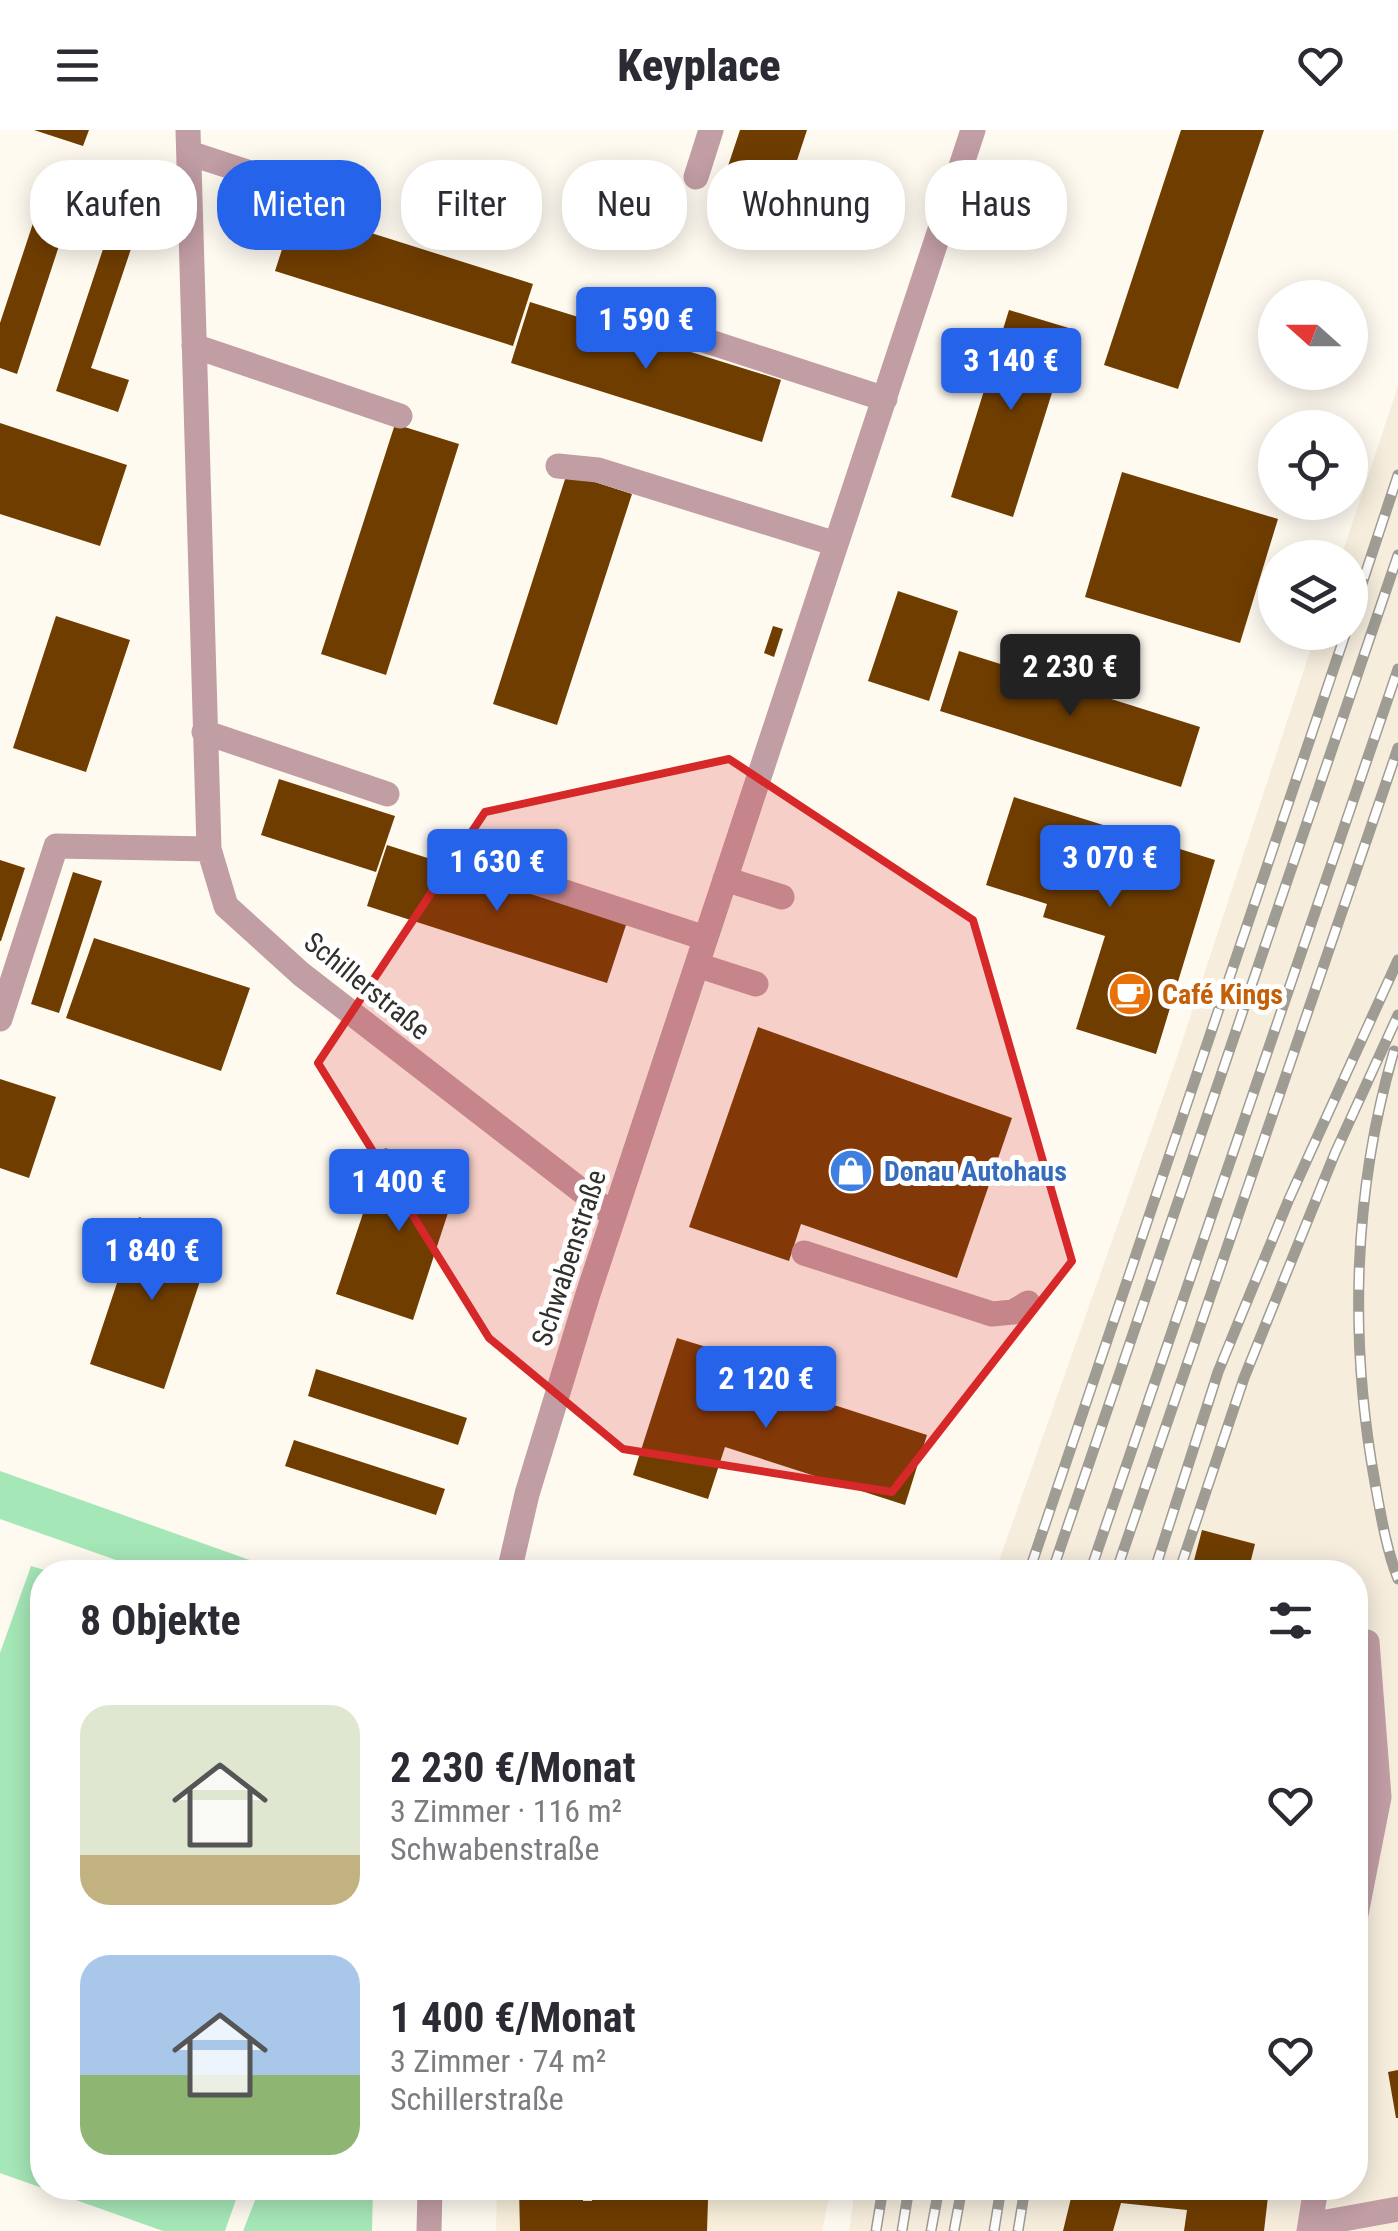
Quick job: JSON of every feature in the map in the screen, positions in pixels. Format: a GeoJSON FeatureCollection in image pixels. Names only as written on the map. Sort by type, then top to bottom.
{"type":"FeatureCollection","features":[{"type":"Feature","properties":{"kind":"street"},"geometry":{"type":"LineString","coordinates":[[696,177],[711,130]]}},
{"type":"Feature","properties":{"kind":"street","name":"Schwabenstraße"},"geometry":{"type":"LineString","coordinates":[[512,1560],[528,1494],[614,1216],[974,130]]}},
{"type":"Feature","properties":{"kind":"street","name":"Schillerstraße"},"geometry":{"type":"LineString","coordinates":[[234,160],[188,142],[209,849],[226,906],[301,974],[614,1216]]}},
{"type":"Feature","properties":{"kind":"street"},"geometry":{"type":"LineString","coordinates":[[676,331],[884,399]]}},
{"type":"Feature","properties":{"kind":"street"},"geometry":{"type":"LineString","coordinates":[[194,346],[400,416]]}},
{"type":"Feature","properties":{"kind":"street"},"geometry":{"type":"LineString","coordinates":[[558,466],[598,470],[836,544]]}},
{"type":"Feature","properties":{"kind":"street"},"geometry":{"type":"LineString","coordinates":[[204,732],[386,794]]}},
{"type":"Feature","properties":{"kind":"street"},"geometry":{"type":"LineString","coordinates":[[0,1019],[56,846],[209,849]]}},
{"type":"Feature","properties":{"kind":"street"},"geometry":{"type":"LineString","coordinates":[[455,856],[706,938]]}},
{"type":"Feature","properties":{"kind":"street"},"geometry":{"type":"LineString","coordinates":[[725,879],[782,897]]}},
{"type":"Feature","properties":{"kind":"street"},"geometry":{"type":"LineString","coordinates":[[696,965],[756,984]]}},
{"type":"Feature","properties":{"kind":"street"},"geometry":{"type":"LineString","coordinates":[[804,1253],[992,1314],[1012,1312],[1028,1303]]}},
{"type":"Feature","properties":{"kind":"street"},"geometry":{"type":"LineString","coordinates":[[1368,1655],[1379,1797],[1368,1853]]}},
{"type":"Feature","properties":{"kind":"street"},"geometry":{"type":"LineString","coordinates":[[430,2200],[430,2231]]}},
{"type":"Feature","properties":{"kind":"street"},"geometry":{"type":"LineString","coordinates":[[1314,2200],[1310,2228],[1398,2208]]}},
{"type":"Feature","properties":{"kind":"highlighted area"},"geometry":{"type":"Polygon","coordinates":[[[729,759],[973,920],[1072,1261],[892,1492],[623,1449],[489,1338],[318,1063],[485,812],[729,759]]]}},
{"type":"Feature","properties":{"kind":"shaded area"},"geometry":{"type":"Polygon","coordinates":[[[1398,386],[1398,2231],[849,2231],[853,2200],[1368,2200],[1368,1560],[999,1560],[1175,1063],[1310,650],[1368,650],[1368,540],[1347,540],[1353,520],[1368,520],[1368,476],[1398,386]]]}},
{"type":"Feature","properties":{"kind":"shaded area"},"geometry":{"type":"Polygon","coordinates":[[[497,2200],[828,2200],[822,2231],[496,2231],[497,2200]]]}},
{"type":"Feature","properties":{"kind":"green space"},"geometry":{"type":"Polygon","coordinates":[[[0,1471],[249,1560],[116,1560],[0,1519],[0,1471]]]}},
{"type":"Feature","properties":{"kind":"green space"},"geometry":{"type":"Polygon","coordinates":[[[30,1569],[30,2184],[0,2173],[0,1653],[30,1569]]]}},
{"type":"Feature","properties":{"kind":"green space"},"geometry":{"type":"Polygon","coordinates":[[[76,2200],[236,2200],[225,2231],[163,2231],[76,2200]]]}},
{"type":"Feature","properties":{"kind":"green space"},"geometry":{"type":"Polygon","coordinates":[[[255,2200],[373,2200],[372,2231],[243,2231],[255,2200]]]}},
{"type":"Feature","properties":{"kind":"building"},"geometry":{"type":"Polygon","coordinates":[[[34,130],[89,130],[83,146],[34,130]]]}},
{"type":"Feature","properties":{"kind":"building"},"geometry":{"type":"Polygon","coordinates":[[[740,130],[807,130],[797,160],[730,160],[740,130]]]}},
{"type":"Feature","properties":{"kind":"building"},"geometry":{"type":"Polygon","coordinates":[[[1181,130],[1264,130],[1178,389],[1104,365],[1181,130]]]}},
{"type":"Feature","properties":{"kind":"building"},"geometry":{"type":"Polygon","coordinates":[[[30,232],[30,250],[58,250],[17,374],[0,368],[0,323],[30,232]]]}},
{"type":"Feature","properties":{"kind":"building"},"geometry":{"type":"Polygon","coordinates":[[[381,236],[401,242],[401,250],[425,250],[533,284],[513,346],[275,271],[282,250],[381,250],[381,236]]]}},
{"type":"Feature","properties":{"kind":"building"},"geometry":{"type":"Polygon","coordinates":[[[103,250],[131,250],[91,368],[129,380],[118,412],[56,391],[103,250]]]}},
{"type":"Feature","properties":{"kind":"building"},"geometry":{"type":"Polygon","coordinates":[[[530,302],[781,380],[762,442],[511,363],[530,302]]]}},
{"type":"Feature","properties":{"kind":"building"},"geometry":{"type":"Polygon","coordinates":[[[1009,310],[1072,329],[1013,517],[951,497],[1009,310]]]}},
{"type":"Feature","properties":{"kind":"building"},"geometry":{"type":"Polygon","coordinates":[[[0,423],[127,465],[100,546],[0,514],[0,423]]]}},
{"type":"Feature","properties":{"kind":"building"},"geometry":{"type":"Polygon","coordinates":[[[395,424],[459,444],[386,675],[321,654],[395,424]]]}},
{"type":"Feature","properties":{"kind":"building"},"geometry":{"type":"Polygon","coordinates":[[[1122,472],[1258,513],[1258,520],[1278,520],[1272,540],[1258,540],[1258,584],[1240,643],[1085,597],[1122,472]]]}},
{"type":"Feature","properties":{"kind":"building"},"geometry":{"type":"Polygon","coordinates":[[[567,473],[632,494],[557,725],[493,704],[567,473]]]}},
{"type":"Feature","properties":{"kind":"building"},"geometry":{"type":"Polygon","coordinates":[[[898,591],[958,611],[929,701],[868,681],[898,591]]]}},
{"type":"Feature","properties":{"kind":"building"},"geometry":{"type":"Polygon","coordinates":[[[56,616],[130,640],[86,772],[13,748],[56,616]]]}},
{"type":"Feature","properties":{"kind":"building"},"geometry":{"type":"Polygon","coordinates":[[[773,626],[783,629],[774,657],[764,653],[773,626]]]}},
{"type":"Feature","properties":{"kind":"building"},"geometry":{"type":"Polygon","coordinates":[[[959,651],[1200,727],[1181,787],[940,711],[959,651]]]}},
{"type":"Feature","properties":{"kind":"building"},"geometry":{"type":"Polygon","coordinates":[[[279,779],[395,816],[376,872],[261,835],[279,779]]]}},
{"type":"Feature","properties":{"kind":"building"},"geometry":{"type":"Polygon","coordinates":[[[1014,797],[1215,860],[1156,1054],[1076,1029],[1105,936],[1043,917],[1047,904],[986,885],[1014,797]]]}},
{"type":"Feature","properties":{"kind":"building"},"geometry":{"type":"Polygon","coordinates":[[[387,845],[627,922],[607,983],[367,906],[387,845]]]}},
{"type":"Feature","properties":{"kind":"building"},"geometry":{"type":"Polygon","coordinates":[[[0,860],[25,868],[1,941],[0,941],[0,860]]]}},
{"type":"Feature","properties":{"kind":"building"},"geometry":{"type":"Polygon","coordinates":[[[73,872],[102,881],[59,1013],[31,1004],[73,872]]]}},
{"type":"Feature","properties":{"kind":"building"},"geometry":{"type":"Polygon","coordinates":[[[94,938],[250,988],[221,1071],[66,1018],[94,938]]]}},
{"type":"Feature","properties":{"kind":"building","name":"Donau Autohaus"},"geometry":{"type":"Polygon","coordinates":[[[758,1027],[1012,1118],[957,1278],[801,1224],[789,1261],[689,1227],[758,1027]]]}},
{"type":"Feature","properties":{"kind":"building"},"geometry":{"type":"Polygon","coordinates":[[[0,1079],[56,1097],[29,1178],[0,1168],[0,1079]]]}},
{"type":"Feature","properties":{"kind":"building"},"geometry":{"type":"Polygon","coordinates":[[[385,1148],[461,1173],[413,1320],[336,1294],[385,1148]]]}},
{"type":"Feature","properties":{"kind":"building"},"geometry":{"type":"Polygon","coordinates":[[[139,1217],[213,1242],[164,1389],[90,1364],[139,1217]]]}},
{"type":"Feature","properties":{"kind":"building"},"geometry":{"type":"Polygon","coordinates":[[[677,1338],[752,1361],[747,1377],[927,1435],[905,1505],[725,1447],[708,1499],[633,1475],[677,1338]]]}},
{"type":"Feature","properties":{"kind":"building"},"geometry":{"type":"Polygon","coordinates":[[[316,1369],[467,1418],[458,1445],[308,1396],[316,1369]]]}},
{"type":"Feature","properties":{"kind":"building"},"geometry":{"type":"Polygon","coordinates":[[[294,1440],[445,1489],[436,1515],[285,1466],[294,1440]]]}},
{"type":"Feature","properties":{"kind":"building"},"geometry":{"type":"Polygon","coordinates":[[[1202,1530],[1255,1544],[1251,1560],[1194,1560],[1202,1530]]]}},
{"type":"Feature","properties":{"kind":"building"},"geometry":{"type":"Polygon","coordinates":[[[1398,2070],[1398,2118],[1396,2118],[1388,2072],[1398,2070]]]}},
{"type":"Feature","properties":{"kind":"building"},"geometry":{"type":"Polygon","coordinates":[[[519,2200],[708,2200],[707,2231],[520,2231],[519,2200]]]}},
{"type":"Feature","properties":{"kind":"building"},"geometry":{"type":"Polygon","coordinates":[[[1071,2200],[1268,2200],[1264,2231],[1184,2231],[1187,2210],[1121,2203],[1113,2231],[1063,2231],[1071,2200]]]}},
{"type":"Feature","properties":{"kind":"railway"},"geometry":{"type":"LineString","coordinates":[[1368,566],[1398,475]]}},
{"type":"Feature","properties":{"kind":"railway"},"geometry":{"type":"LineString","coordinates":[[1056,1560],[1398,555]]}},
{"type":"Feature","properties":{"kind":"railway"},"geometry":{"type":"LineString","coordinates":[[1033,1560],[1340,650]]}},
{"type":"Feature","properties":{"kind":"railway"},"geometry":{"type":"LineString","coordinates":[[1094,1560],[1398,669]]}},
{"type":"Feature","properties":{"kind":"railway"},"geometry":{"type":"LineString","coordinates":[[1120,1560],[1398,748]]}},
{"type":"Feature","properties":{"kind":"railway"},"geometry":{"type":"LineString","coordinates":[[1158,1560],[1218,1372],[1289,1199],[1398,960]]}},
{"type":"Feature","properties":{"kind":"railway"},"geometry":{"type":"LineString","coordinates":[[1183,1560],[1244,1378],[1335,1153],[1398,1015]]}},
{"type":"Feature","properties":{"kind":"railway"},"geometry":{"type":"LineString","coordinates":[[1394,1051],[1370,1157],[1359,1266],[1359,1320],[1361,1375],[1375,1483],[1398,1579]]}},
{"type":"Feature","properties":{"kind":"railway"},"geometry":{"type":"LineString","coordinates":[[876,2231],[881,2200]]}},
{"type":"Feature","properties":{"kind":"railway"},"geometry":{"type":"LineString","coordinates":[[902,2231],[907,2200]]}},
{"type":"Feature","properties":{"kind":"railway"},"geometry":{"type":"LineString","coordinates":[[931,2231],[937,2200]]}},
{"type":"Feature","properties":{"kind":"railway"},"geometry":{"type":"LineString","coordinates":[[954,2231],[960,2200]]}},
{"type":"Feature","properties":{"kind":"railway"},"geometry":{"type":"LineString","coordinates":[[994,2231],[999,2200]]}},
{"type":"Feature","properties":{"kind":"railway"},"geometry":{"type":"LineString","coordinates":[[1018,2231],[1023,2200]]}},
{"type":"Feature","properties":{"kind":"place","name":"Café Kings"},"geometry":{"type":"Point","coordinates":[1130,994]}},
{"type":"Feature","properties":{"kind":"place","name":"Donau Autohaus"},"geometry":{"type":"Point","coordinates":[851,1171]}}]}
